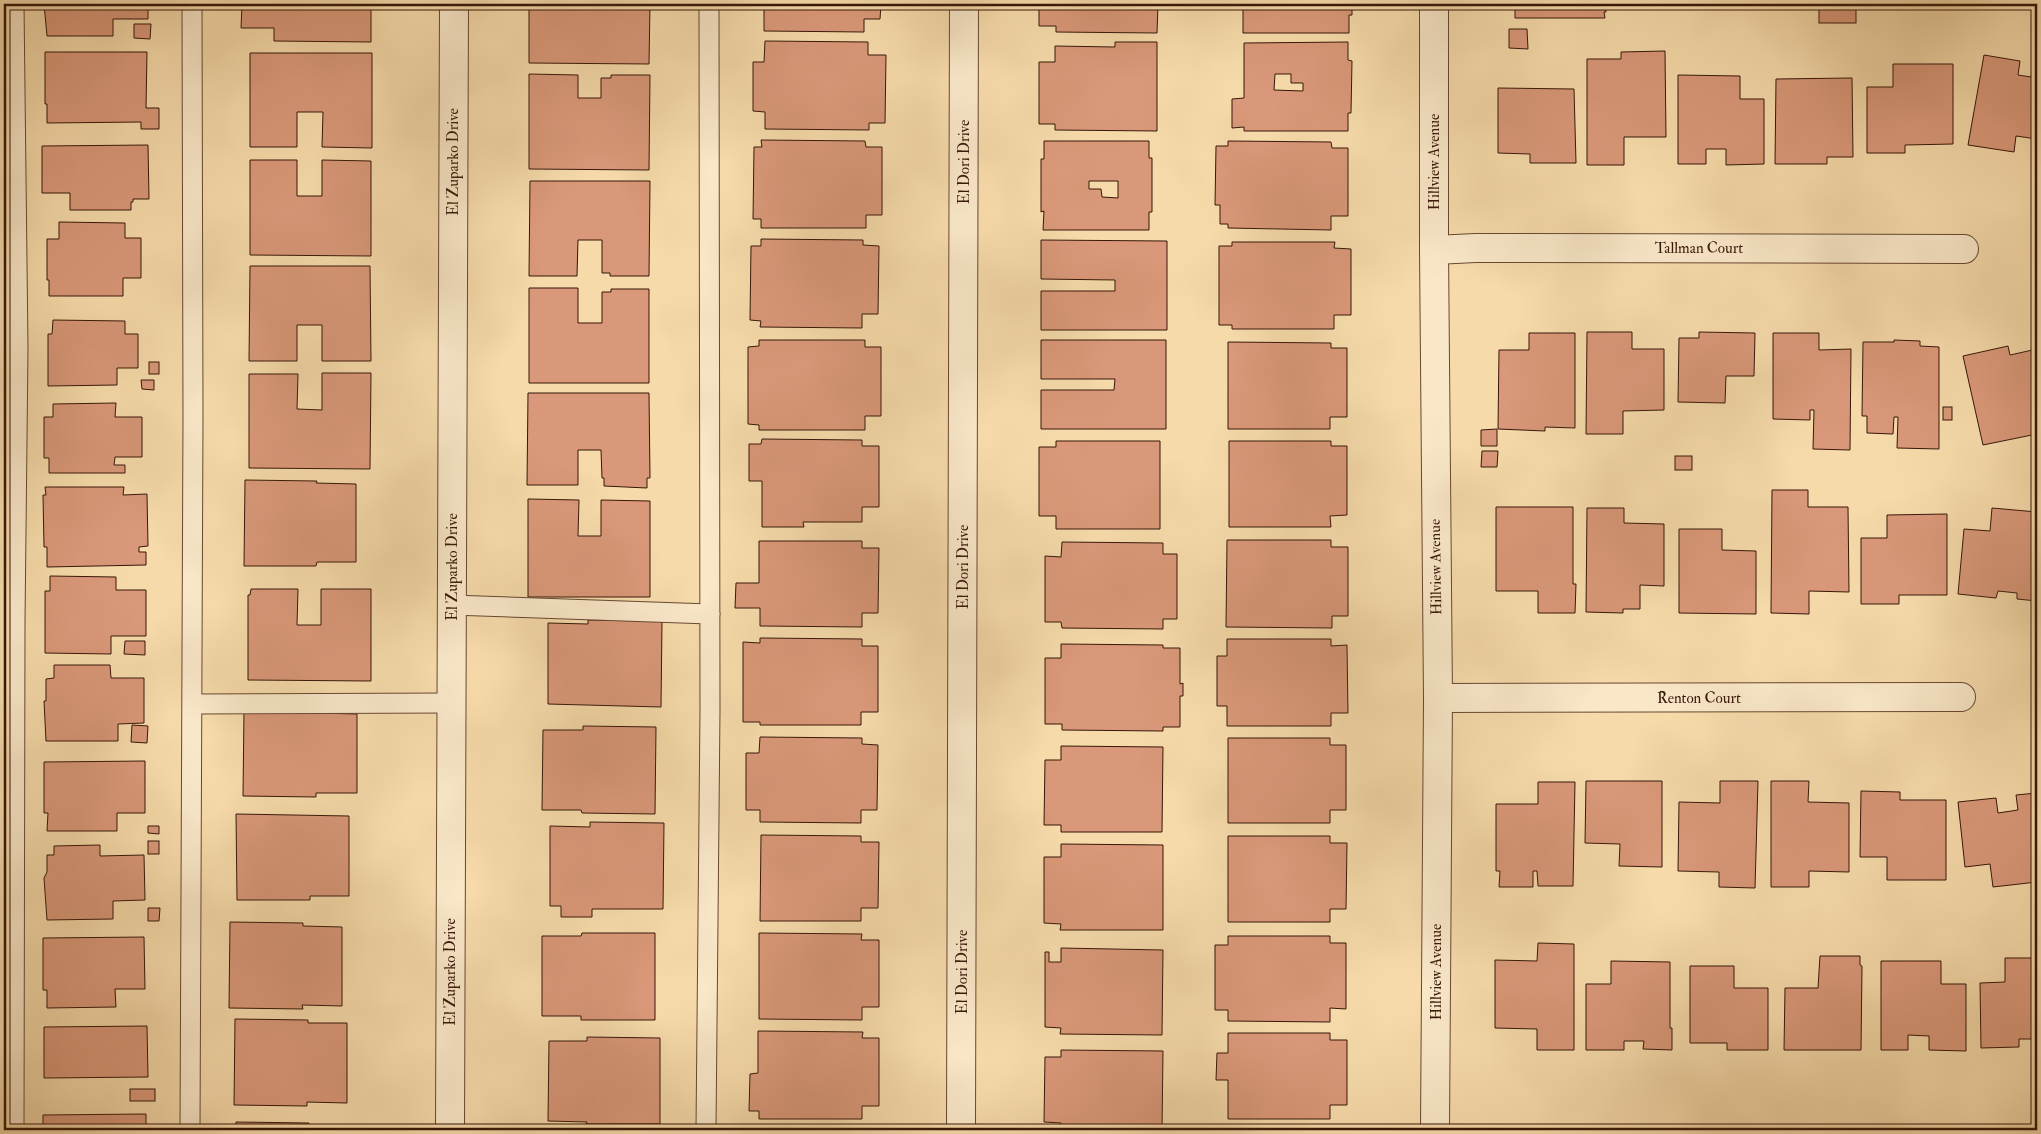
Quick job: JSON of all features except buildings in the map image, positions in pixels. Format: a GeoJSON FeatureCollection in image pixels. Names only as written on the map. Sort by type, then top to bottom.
{"type":"FeatureCollection","features":[{"type":"Feature","properties":{"kind":"street","name":"El Zuparko Drive"},"geometry":{"type":"LineString","coordinates":[[450,1130],[454,4]]}},
{"type":"Feature","properties":{"kind":"street","name":"El Dori Drive"},"geometry":{"type":"LineString","coordinates":[[961,1130],[964,4]]}},
{"type":"Feature","properties":{"kind":"street","name":"Hillview Avenue"},"geometry":{"type":"LineString","coordinates":[[1434,4],[1438,698],[1435,1130]]}},
{"type":"Feature","properties":{"kind":"street","name":"Tallman Court"},"geometry":{"type":"LineString","coordinates":[[1434,250],[1476,248],[1964,248]]}},
{"type":"Feature","properties":{"kind":"street","name":"Renton Court"},"geometry":{"type":"LineString","coordinates":[[1438,698],[1960,697]]}},
{"type":"Feature","properties":{"kind":"lane"},"geometry":{"type":"LineString","coordinates":[[14,4],[9,34],[11,347],[9,622],[10,903],[14,1130]]}},
{"type":"Feature","properties":{"kind":"lane"},"geometry":{"type":"LineString","coordinates":[[190,1130],[193,704],[192,4]]}},
{"type":"Feature","properties":{"kind":"lane"},"geometry":{"type":"LineString","coordinates":[[706,1130],[710,614],[709,4]]}},
{"type":"Feature","properties":{"kind":"lane"},"geometry":{"type":"LineString","coordinates":[[451,605],[710,614]]}},
{"type":"Feature","properties":{"kind":"lane"},"geometry":{"type":"LineString","coordinates":[[193,704],[451,703]]}}]}
